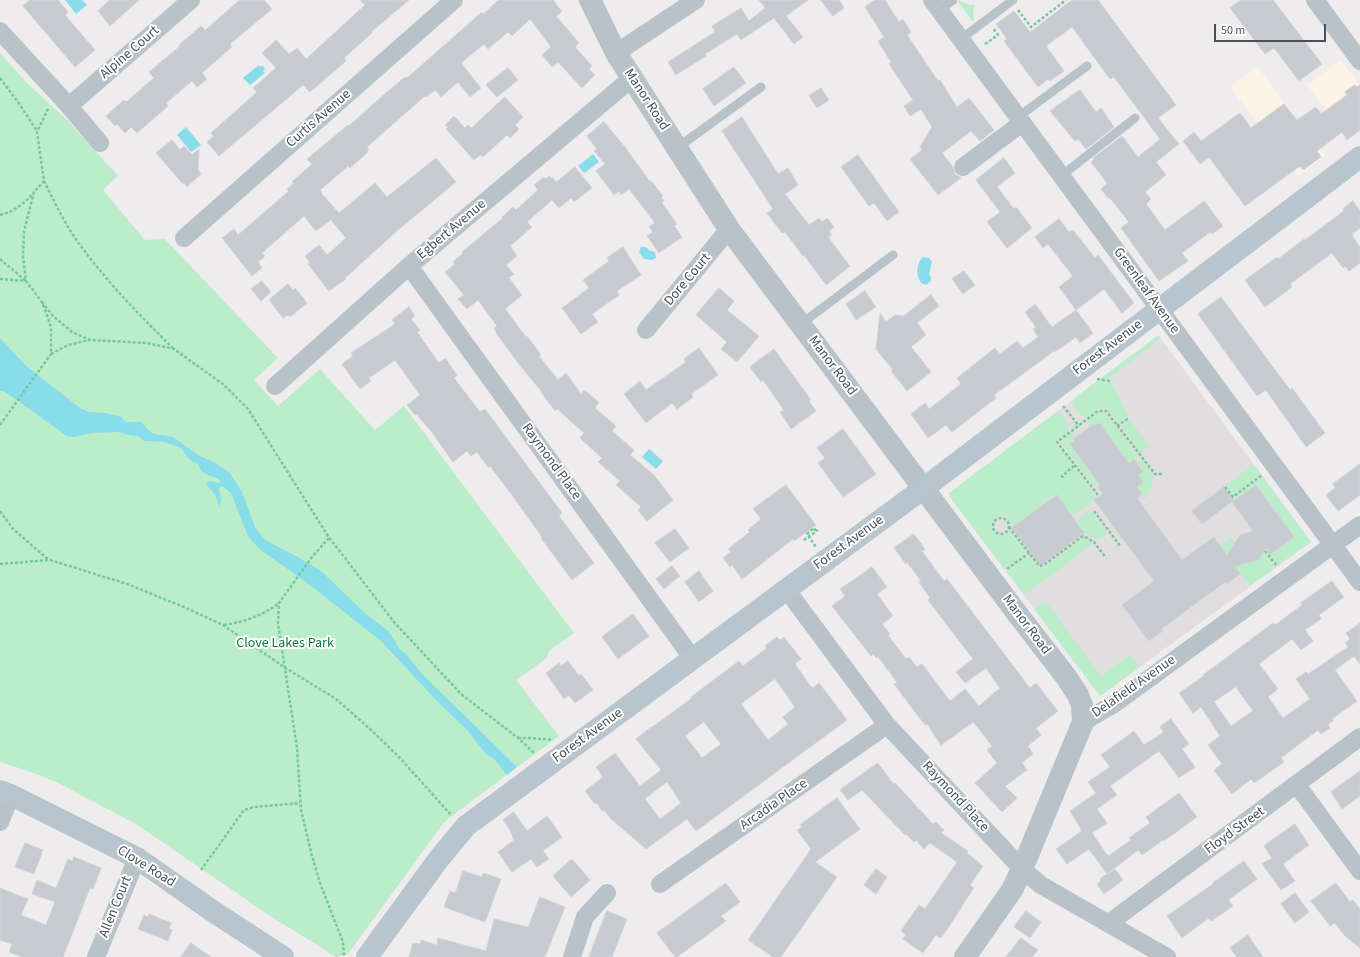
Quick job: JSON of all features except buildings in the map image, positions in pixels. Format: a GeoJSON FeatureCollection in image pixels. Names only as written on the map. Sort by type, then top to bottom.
{"type":"FeatureCollection","features":[{"type":"Feature","properties":{"kind":"main road","name":"Forest Avenue"},"geometry":{"type":"LineString","coordinates":[[367,957],[438,860],[466,826],[924,488],[1360,157]]}},
{"type":"Feature","properties":{"kind":"main road","name":"Clove Road"},"geometry":{"type":"LineString","coordinates":[[5,793],[137,858],[211,910],[283,957]]}},
{"type":"Feature","properties":{"kind":"street","name":"Alpine Court"},"geometry":{"type":"LineString","coordinates":[[69,106],[191,0]]}},
{"type":"Feature","properties":{"kind":"street","name":"Curtis Avenue"},"geometry":{"type":"LineString","coordinates":[[184,238],[454,0]]}},
{"type":"Feature","properties":{"kind":"street","name":"Manor Road"},"geometry":{"type":"LineString","coordinates":[[590,0],[616,53],[730,229],[1071,684],[1082,705],[1083,722]]}},
{"type":"Feature","properties":{"kind":"street"},"geometry":{"type":"LineString","coordinates":[[616,53],[696,0]]}},
{"type":"Feature","properties":{"kind":"street"},"geometry":{"type":"LineString","coordinates":[[1316,0],[1360,61]]}},
{"type":"Feature","properties":{"kind":"street","name":"Greenleaf Avenue"},"geometry":{"type":"LineString","coordinates":[[941,3],[960,39],[1360,582]]}},
{"type":"Feature","properties":{"kind":"street"},"geometry":{"type":"LineString","coordinates":[[0,31],[69,106],[100,143]]}},
{"type":"Feature","properties":{"kind":"street","name":"Egbert Avenue"},"geometry":{"type":"LineString","coordinates":[[275,386],[409,266],[632,78]]}},
{"type":"Feature","properties":{"kind":"street"},"geometry":{"type":"LineString","coordinates":[[963,167],[1020,120]]}},
{"type":"Feature","properties":{"kind":"street","name":"Dore Court"},"geometry":{"type":"LineString","coordinates":[[646,330],[730,229]]}},
{"type":"Feature","properties":{"kind":"street","name":"Raymond Place"},"geometry":{"type":"LineString","coordinates":[[409,266],[693,658]]}},
{"type":"Feature","properties":{"kind":"street","name":"Delafield Avenue"},"geometry":{"type":"LineString","coordinates":[[965,957],[1012,890],[1083,722],[1114,704],[1360,525]]}},
{"type":"Feature","properties":{"kind":"street","name":"Raymond Place"},"geometry":{"type":"LineString","coordinates":[[786,589],[887,725],[1022,869],[1041,885],[1167,957]]}},
{"type":"Feature","properties":{"kind":"street","name":"Arcadia Place"},"geometry":{"type":"LineString","coordinates":[[660,884],[887,725]]}},
{"type":"Feature","properties":{"kind":"street","name":"Floyd Street"},"geometry":{"type":"LineString","coordinates":[[1109,923],[1360,737]]}},
{"type":"Feature","properties":{"kind":"street"},"geometry":{"type":"LineString","coordinates":[[1297,785],[1360,871]]}},
{"type":"Feature","properties":{"kind":"street"},"geometry":{"type":"LineString","coordinates":[[0,822],[5,793]]}},
{"type":"Feature","properties":{"kind":"street","name":"Allen Court"},"geometry":{"type":"LineString","coordinates":[[96,957],[137,858]]}},
{"type":"Feature","properties":{"kind":"street"},"geometry":{"type":"LineString","coordinates":[[572,957],[585,917],[607,892]]}},
{"type":"Feature","properties":{"kind":"lane"},"geometry":{"type":"LineString","coordinates":[[960,39],[1014,3]]}},
{"type":"Feature","properties":{"kind":"lane"},"geometry":{"type":"LineString","coordinates":[[1020,120],[1087,66]]}},
{"type":"Feature","properties":{"kind":"lane"},"geometry":{"type":"LineString","coordinates":[[677,148],[760,87]]}},
{"type":"Feature","properties":{"kind":"lane"},"geometry":{"type":"LineString","coordinates":[[1061,176],[1135,118]]}},
{"type":"Feature","properties":{"kind":"lane"},"geometry":{"type":"LineString","coordinates":[[801,324],[893,255]]}},
{"type":"Feature","properties":{"kind":"path"},"geometry":{"type":"LineString","coordinates":[[1014,3],[1030,27],[1066,0]]}},
{"type":"Feature","properties":{"kind":"path"},"geometry":{"type":"LineString","coordinates":[[983,46],[998,35],[991,25]]}},
{"type":"Feature","properties":{"kind":"path"},"geometry":{"type":"LineString","coordinates":[[0,78],[18,102],[37,132],[44,181],[73,234],[110,284],[174,349],[224,385],[248,409],[329,538],[394,622],[461,694],[518,738],[536,755]]}},
{"type":"Feature","properties":{"kind":"path"},"geometry":{"type":"LineString","coordinates":[[37,132],[56,92]]}},
{"type":"Feature","properties":{"kind":"path"},"geometry":{"type":"LineString","coordinates":[[0,215],[9,213],[22,204],[44,181]]}},
{"type":"Feature","properties":{"kind":"path"},"geometry":{"type":"LineString","coordinates":[[26,281],[23,256],[24,231],[34,192]]}},
{"type":"Feature","properties":{"kind":"path"},"geometry":{"type":"LineString","coordinates":[[0,259],[26,281],[53,316],[72,332],[90,340]]}},
{"type":"Feature","properties":{"kind":"path"},"geometry":{"type":"LineString","coordinates":[[0,279],[26,281]]}},
{"type":"Feature","properties":{"kind":"path"},"geometry":{"type":"LineString","coordinates":[[42,302],[50,327],[51,354]]}},
{"type":"Feature","properties":{"kind":"path"},"geometry":{"type":"LineString","coordinates":[[0,425],[51,354],[68,345],[90,340],[148,343],[174,349]]}},
{"type":"Feature","properties":{"kind":"path"},"geometry":{"type":"LineString","coordinates":[[1096,379],[1110,380]]}},
{"type":"Feature","properties":{"kind":"path"},"geometry":{"type":"LineString","coordinates":[[1063,405],[1079,426]]}},
{"type":"Feature","properties":{"kind":"path"},"geometry":{"type":"LineString","coordinates":[[1098,495],[1057,442],[1098,411],[1106,411],[1155,474],[1162,474]]}},
{"type":"Feature","properties":{"kind":"path"},"geometry":{"type":"LineString","coordinates":[[1118,426],[1129,418]]}},
{"type":"Feature","properties":{"kind":"path"},"geometry":{"type":"LineString","coordinates":[[1064,478],[1062,476],[1075,465]]}},
{"type":"Feature","properties":{"kind":"path"},"geometry":{"type":"LineString","coordinates":[[1225,486],[1233,497],[1264,474]]}},
{"type":"Feature","properties":{"kind":"path"},"geometry":{"type":"LineString","coordinates":[[0,511],[12,528],[50,560]]}},
{"type":"Feature","properties":{"kind":"path"},"geometry":{"type":"LineString","coordinates":[[1094,511],[1121,547]]}},
{"type":"Feature","properties":{"kind":"path"},"geometry":{"type":"LineString","coordinates":[[1010,527],[1003,534],[995,531],[993,526],[997,519],[1002,518],[1009,522],[1010,527],[1039,566],[1042,566],[1083,536],[1094,542],[1106,558]]}},
{"type":"Feature","properties":{"kind":"path"},"geometry":{"type":"LineString","coordinates":[[804,540],[809,537],[817,530],[814,528],[807,534],[809,537],[814,543]]}},
{"type":"Feature","properties":{"kind":"path"},"geometry":{"type":"LineString","coordinates":[[223,625],[257,617],[279,604],[312,557],[329,538]]}},
{"type":"Feature","properties":{"kind":"path"},"geometry":{"type":"LineString","coordinates":[[1265,551],[1278,568]]}},
{"type":"Feature","properties":{"kind":"path"},"geometry":{"type":"LineString","coordinates":[[1002,573],[1029,553]]}},
{"type":"Feature","properties":{"kind":"path"},"geometry":{"type":"LineString","coordinates":[[0,564],[50,560],[127,584],[184,607],[223,625],[284,667],[336,699],[400,758],[453,818]]}},
{"type":"Feature","properties":{"kind":"path"},"geometry":{"type":"LineString","coordinates":[[279,604],[278,623],[297,748],[300,803],[312,856],[320,883],[342,942],[344,957]]}},
{"type":"Feature","properties":{"kind":"path"},"geometry":{"type":"LineString","coordinates":[[518,738],[557,740]]}},
{"type":"Feature","properties":{"kind":"path"},"geometry":{"type":"LineString","coordinates":[[201,870],[238,816],[244,810],[254,807],[300,803]]}},
{"type":"Feature","properties":{"kind":"shaded area"},"geometry":{"type":"Polygon","coordinates":[[[1341,60],[1360,85],[1348,139],[1307,85],[1341,60]]]}},
{"type":"Feature","properties":{"kind":"shaded area"},"geometry":{"type":"Polygon","coordinates":[[[1257,66],[1325,156],[1298,176],[1230,87],[1257,66]]]}},
{"type":"Feature","properties":{"kind":"shaded area"},"geometry":{"type":"Polygon","coordinates":[[[1159,336],[1311,542],[1100,696],[950,497],[949,493],[1159,336]]]}},
{"type":"Feature","properties":{"kind":"green space"},"geometry":{"type":"Polygon","coordinates":[[[957,0],[971,5],[973,4],[975,7],[973,8],[974,23],[957,0]]]}},
{"type":"Feature","properties":{"kind":"green space","name":"Clove Lakes Park"},"geometry":{"type":"Polygon","coordinates":[[[0,53],[26,82],[68,121],[118,176],[103,190],[145,240],[165,239],[278,358],[254,380],[278,406],[320,369],[375,430],[404,406],[574,633],[549,651],[547,658],[516,680],[559,736],[449,818],[442,825],[348,954],[336,957],[272,917],[134,823],[56,782],[0,762],[0,53]]]}},
{"type":"Feature","properties":{"kind":"green space"},"geometry":{"type":"Polygon","coordinates":[[[1159,336],[1161,338],[1160,339],[1109,379],[1101,378],[1156,337],[1159,336]]]}},
{"type":"Feature","properties":{"kind":"green space"},"geometry":{"type":"Polygon","coordinates":[[[1097,381],[1111,382],[1129,417],[1118,424],[1107,408],[1101,407],[1088,417],[1081,416],[1073,405],[1073,399],[1097,381]]]}},
{"type":"Feature","properties":{"kind":"green space"},"geometry":{"type":"Polygon","coordinates":[[[1055,413],[1061,414],[1069,425],[1069,431],[1055,441],[1073,465],[1060,476],[1063,480],[1065,478],[1063,476],[1074,467],[1097,498],[1072,516],[1056,495],[1012,528],[1009,519],[1004,515],[995,519],[992,524],[994,533],[1003,536],[1008,534],[1011,530],[1023,548],[1024,554],[1004,569],[950,497],[949,493],[1055,413]]]}},
{"type":"Feature","properties":{"kind":"green space"},"geometry":{"type":"Polygon","coordinates":[[[1098,413],[1105,413],[1138,456],[1129,463],[1099,423],[1088,428],[1089,419],[1098,413]]]}},
{"type":"Feature","properties":{"kind":"green space"},"geometry":{"type":"Polygon","coordinates":[[[1130,420],[1149,446],[1140,453],[1122,428],[1123,425],[1130,420]]]}},
{"type":"Feature","properties":{"kind":"green space"},"geometry":{"type":"Polygon","coordinates":[[[1070,434],[1080,434],[1073,439],[1075,441],[1070,445],[1100,485],[1098,487],[1093,485],[1063,446],[1063,439],[1070,434]]]}},
{"type":"Feature","properties":{"kind":"green space"},"geometry":{"type":"Polygon","coordinates":[[[1141,460],[1154,477],[1146,499],[1137,487],[1138,475],[1143,471],[1137,463],[1141,460]]]}},
{"type":"Feature","properties":{"kind":"green space"},"geometry":{"type":"Polygon","coordinates":[[[1254,465],[1261,474],[1233,495],[1226,485],[1254,465]]]}},
{"type":"Feature","properties":{"kind":"green space"},"geometry":{"type":"Polygon","coordinates":[[[1263,477],[1311,542],[1278,565],[1270,555],[1294,537],[1256,485],[1241,495],[1240,493],[1263,477]]]}},
{"type":"Feature","properties":{"kind":"green space"},"geometry":{"type":"Polygon","coordinates":[[[1090,510],[1107,533],[1097,540],[1084,533],[1076,521],[1090,510]]]}},
{"type":"Feature","properties":{"kind":"green space"},"geometry":{"type":"Polygon","coordinates":[[[1231,537],[1249,562],[1263,552],[1275,568],[1250,586],[1220,546],[1231,537]]]}},
{"type":"Feature","properties":{"kind":"green space"},"geometry":{"type":"Polygon","coordinates":[[[1084,538],[1093,544],[1024,595],[1007,572],[1026,557],[1033,560],[1039,568],[1042,569],[1084,538]]]}},
{"type":"Feature","properties":{"kind":"green space"},"geometry":{"type":"Polygon","coordinates":[[[1044,603],[1048,604],[1101,676],[1129,656],[1132,657],[1140,667],[1100,696],[1034,609],[1044,603]]]}},
{"type":"Feature","properties":{"kind":"water"},"geometry":{"type":"Polygon","coordinates":[[[65,0],[82,0],[87,5],[76,14],[65,0]]]}},
{"type":"Feature","properties":{"kind":"water"},"geometry":{"type":"Polygon","coordinates":[[[259,65],[260,67],[262,65],[265,69],[263,71],[265,73],[250,85],[243,78],[259,65]]]}},
{"type":"Feature","properties":{"kind":"water"},"geometry":{"type":"Polygon","coordinates":[[[186,127],[201,145],[191,152],[177,135],[186,127]]]}},
{"type":"Feature","properties":{"kind":"water"},"geometry":{"type":"Polygon","coordinates":[[[593,154],[599,162],[584,173],[578,166],[593,154]]]}},
{"type":"Feature","properties":{"kind":"water"},"geometry":{"type":"Polygon","coordinates":[[[641,247],[646,247],[655,252],[656,258],[652,260],[644,259],[639,252],[641,247]]]}},
{"type":"Feature","properties":{"kind":"water"},"geometry":{"type":"Polygon","coordinates":[[[923,257],[929,258],[932,262],[929,274],[931,281],[926,285],[921,283],[919,280],[918,273],[919,262],[923,257]]]}},
{"type":"Feature","properties":{"kind":"water"},"geometry":{"type":"Polygon","coordinates":[[[0,338],[25,365],[80,408],[89,412],[120,416],[126,422],[141,422],[154,434],[173,437],[198,455],[229,472],[242,492],[255,527],[265,540],[321,571],[365,613],[388,631],[399,649],[406,654],[422,674],[517,767],[507,775],[494,759],[486,754],[468,731],[437,701],[381,641],[306,582],[262,551],[247,534],[231,493],[222,486],[219,489],[221,499],[219,507],[214,494],[205,484],[211,481],[219,483],[221,481],[202,471],[198,464],[190,460],[181,448],[165,442],[144,441],[138,436],[120,432],[92,433],[73,437],[67,436],[11,396],[3,391],[0,391],[0,338]]]}},
{"type":"Feature","properties":{"kind":"water"},"geometry":{"type":"Polygon","coordinates":[[[649,449],[663,461],[656,469],[642,457],[649,449]]]}}]}
